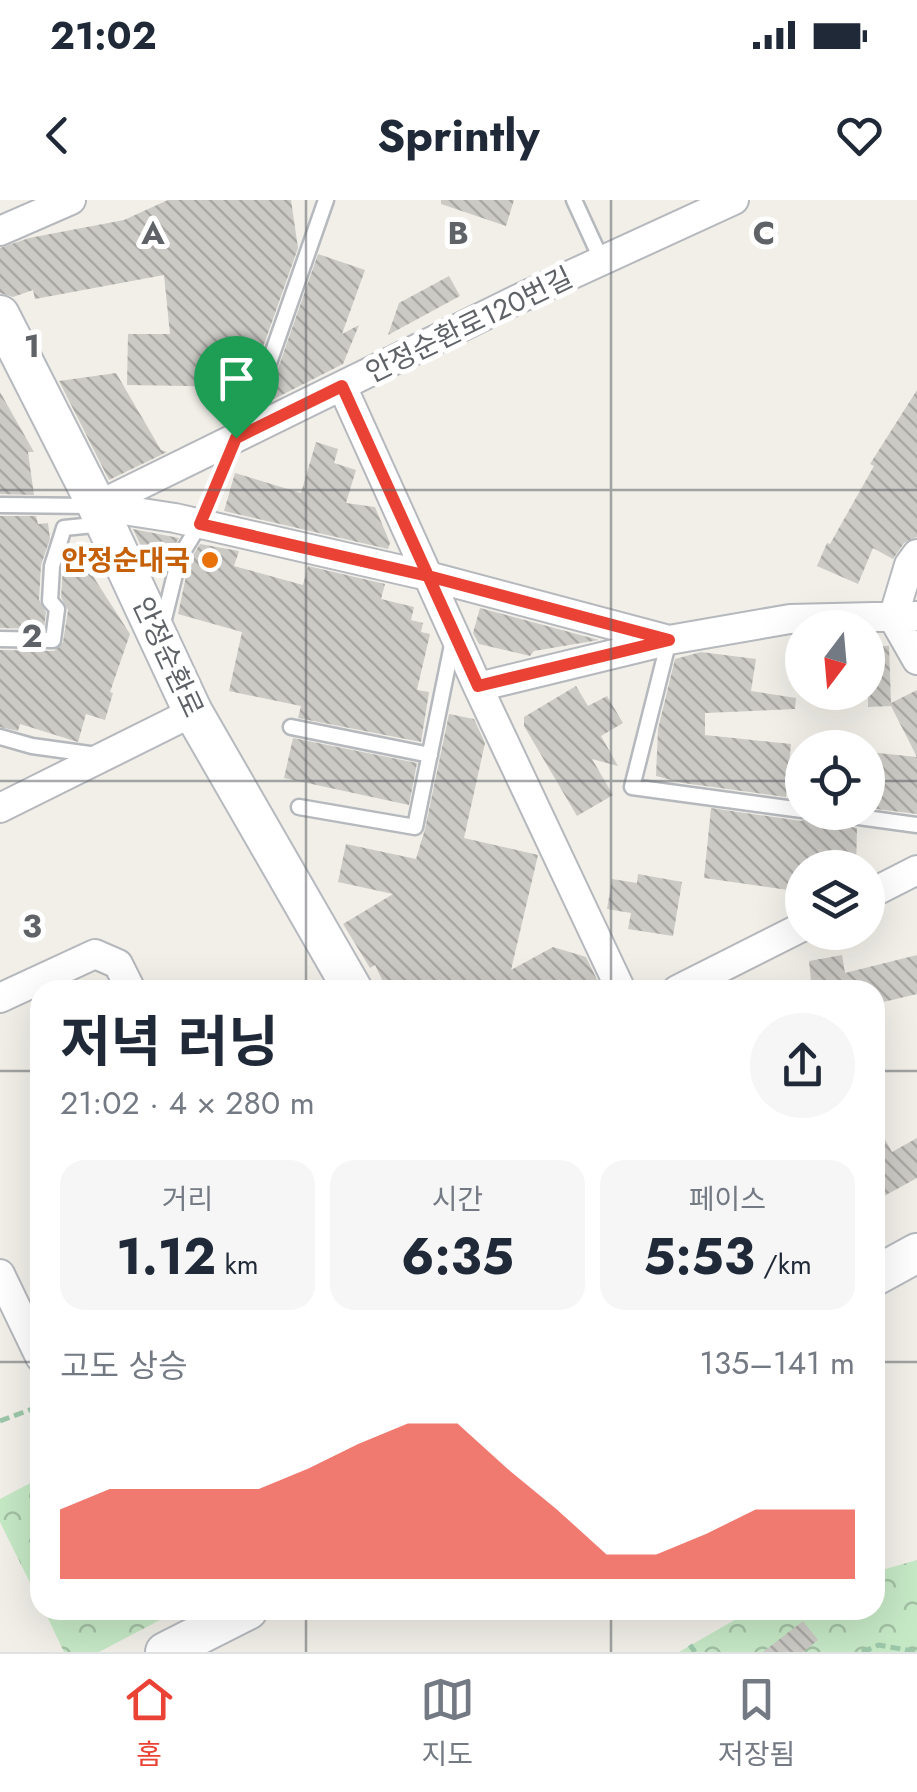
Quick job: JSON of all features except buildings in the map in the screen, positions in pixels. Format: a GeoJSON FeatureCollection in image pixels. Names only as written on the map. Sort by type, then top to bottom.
{"type":"FeatureCollection","features":[{"type":"Feature","properties":{"kind":"street"},"geometry":{"type":"LineString","coordinates":[[0,231],[71,200]]}},
{"type":"Feature","properties":{"kind":"street","name":"안정순환로120번길"},"geometry":{"type":"LineString","coordinates":[[101,515],[247,432],[734,200]]}},
{"type":"Feature","properties":{"kind":"street","name":"안정순환로"},"geometry":{"type":"LineString","coordinates":[[0,315],[101,515],[192,712],[347,980]]}},
{"type":"Feature","properties":{"kind":"street"},"geometry":{"type":"LineString","coordinates":[[342,386],[616,980]]}},
{"type":"Feature","properties":{"kind":"street"},"geometry":{"type":"LineString","coordinates":[[101,515],[200,524],[428,576],[669,640]]}},
{"type":"Feature","properties":{"kind":"street"},"geometry":{"type":"LineString","coordinates":[[917,554],[909,565],[905,617],[917,660]]}},
{"type":"Feature","properties":{"kind":"street"},"geometry":{"type":"LineString","coordinates":[[478,686],[669,640],[790,619],[905,617]]}},
{"type":"Feature","properties":{"kind":"street"},"geometry":{"type":"LineString","coordinates":[[0,808],[192,712]]}},
{"type":"Feature","properties":{"kind":"street"},"geometry":{"type":"LineString","coordinates":[[885,886],[917,870]]}},
{"type":"Feature","properties":{"kind":"street"},"geometry":{"type":"LineString","coordinates":[[698,980],[785,936]]}},
{"type":"Feature","properties":{"kind":"street"},"geometry":{"type":"LineString","coordinates":[[39,980],[95,954],[118,964],[127,980]]}},
{"type":"Feature","properties":{"kind":"street"},"geometry":{"type":"LineString","coordinates":[[0,998],[30,984]]}},
{"type":"Feature","properties":{"kind":"street"},"geometry":{"type":"LineString","coordinates":[[885,1271],[917,1254]]}},
{"type":"Feature","properties":{"kind":"street"},"geometry":{"type":"LineString","coordinates":[[0,1274],[30,1336]]}},
{"type":"Feature","properties":{"kind":"street"},"geometry":{"type":"LineString","coordinates":[[165,1652],[228,1620]]}},
{"type":"Feature","properties":{"kind":"lane"},"geometry":{"type":"LineString","coordinates":[[159,640],[179,558],[247,432],[326,200]]}},
{"type":"Feature","properties":{"kind":"lane"},"geometry":{"type":"LineString","coordinates":[[574,200],[602,261]]}},
{"type":"Feature","properties":{"kind":"lane"},"geometry":{"type":"LineString","coordinates":[[0,505],[101,515]]}},
{"type":"Feature","properties":{"kind":"lane"},"geometry":{"type":"LineString","coordinates":[[0,639],[54,640],[58,609],[50,601],[52,566],[64,528],[101,515]]}},
{"type":"Feature","properties":{"kind":"lane"},"geometry":{"type":"LineString","coordinates":[[299,808],[415,827],[454,635]]}},
{"type":"Feature","properties":{"kind":"lane"},"geometry":{"type":"LineString","coordinates":[[669,640],[632,788],[785,808]]}},
{"type":"Feature","properties":{"kind":"lane"},"geometry":{"type":"LineString","coordinates":[[291,727],[430,756]]}},
{"type":"Feature","properties":{"kind":"lane"},"geometry":{"type":"LineString","coordinates":[[0,737],[32,746],[106,756]]}},
{"type":"Feature","properties":{"kind":"lane"},"geometry":{"type":"LineString","coordinates":[[885,821],[917,825]]}},
{"type":"Feature","properties":{"kind":"path"},"geometry":{"type":"LineString","coordinates":[[0,1421],[30,1410]]}},
{"type":"Feature","properties":{"kind":"path"},"geometry":{"type":"LineString","coordinates":[[690,1645],[695,1652]]}},
{"type":"Feature","properties":{"kind":"path"},"geometry":{"type":"LineString","coordinates":[[862,1652],[879,1645],[917,1652]]}},
{"type":"Feature","properties":{"kind":"green space"},"geometry":{"type":"Polygon","coordinates":[[[30,1483],[30,1583],[0,1522],[0,1499],[30,1483]]]}},
{"type":"Feature","properties":{"kind":"green space"},"geometry":{"type":"Polygon","coordinates":[[[917,1560],[917,1652],[679,1652],[735,1620],[885,1620],[885,1569],[917,1560]]]}},
{"type":"Feature","properties":{"kind":"green space"},"geometry":{"type":"Polygon","coordinates":[[[49,1620],[160,1620],[99,1652],[64,1652],[49,1620]]]}},
{"type":"Feature","properties":{"kind":"place","name":"안정순대국"},"geometry":{"type":"Point","coordinates":[210,560]}},
{"type":"Feature","properties":{"kind":"route"},"geometry":{"type":"LineString","coordinates":[[236,438],[200,524],[428,576],[669,640],[478,686],[428,576],[342,386],[236,438]]}}]}
